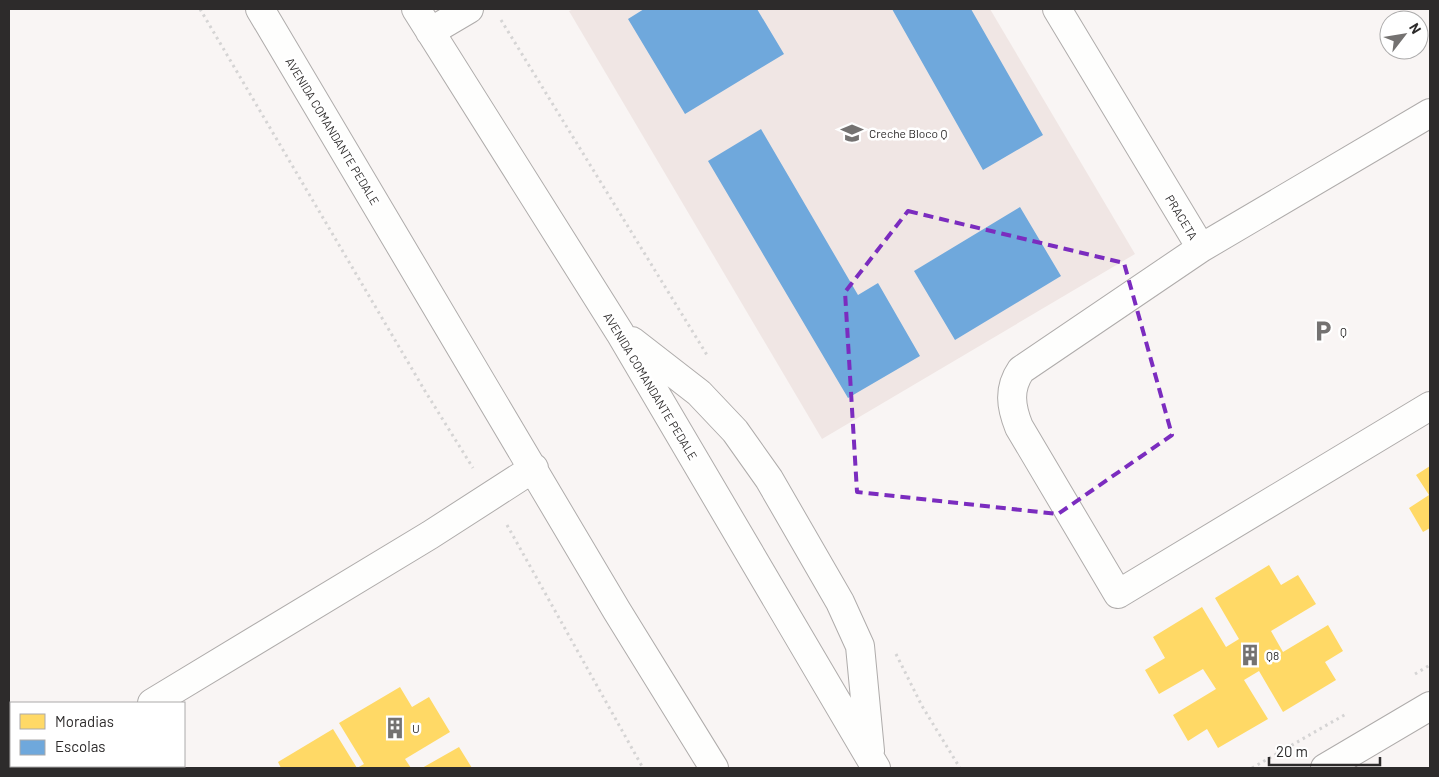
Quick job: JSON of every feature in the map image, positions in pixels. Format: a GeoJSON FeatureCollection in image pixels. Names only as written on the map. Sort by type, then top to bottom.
{"type":"FeatureCollection","features":[{"type":"Feature","properties":{"kind":"street","name":"AVENIDA COMANDANTE PEDALE"},"geometry":{"type":"LineString","coordinates":[[260,9],[714,768]]}},
{"type":"Feature","properties":{"kind":"street","name":"AVENIDA COMANDANTE PEDALE"},"geometry":{"type":"LineString","coordinates":[[416,9],[620,333],[874,764]]}},
{"type":"Feature","properties":{"kind":"street"},"geometry":{"type":"LineString","coordinates":[[430,32],[468,9]]}},
{"type":"Feature","properties":{"kind":"street","name":"PRACETA"},"geometry":{"type":"LineString","coordinates":[[1057,9],[1201,248],[1430,113]]}},
{"type":"Feature","properties":{"kind":"street"},"geometry":{"type":"LineString","coordinates":[[1201,248],[1021,370],[1015,379],[1012,391],[1012,408],[1019,427],[1118,594],[1430,406]]}},
{"type":"Feature","properties":{"kind":"street"},"geometry":{"type":"LineString","coordinates":[[620,333],[699,393],[735,431],[769,479],[840,602],[860,646],[874,764]]}},
{"type":"Feature","properties":{"kind":"street"},"geometry":{"type":"LineString","coordinates":[[154,702],[534,468]]}},
{"type":"Feature","properties":{"kind":"street"},"geometry":{"type":"LineString","coordinates":[[1325,768],[1430,706]]}},
{"type":"Feature","properties":{"kind":"path"},"geometry":{"type":"LineString","coordinates":[[200,9],[420,382],[490,496],[644,768]]}},
{"type":"Feature","properties":{"kind":"path"},"geometry":{"type":"LineString","coordinates":[[1413,675],[1430,665]]}},
{"type":"Feature","properties":{"kind":"path"},"geometry":{"type":"LineString","coordinates":[[1252,768],[1354,709]]}},
{"type":"Feature","properties":{"kind":"highlighted area"},"geometry":{"type":"Polygon","coordinates":[[[908,211],[1124,263],[1172,435],[1058,514],[857,492],[845,292],[908,211]]]}},
{"type":"Feature","properties":{"kind":"shaded area","name":"Creche Bloco Q"},"geometry":{"type":"Polygon","coordinates":[[[574,9],[990,9],[1135,254],[822,439],[569,11],[574,9]]]}},
{"type":"Feature","properties":{"kind":"building: Moradias"},"geometry":{"type":"Polygon","coordinates":[[[1430,466],[1430,528],[1423,532],[1409,508],[1429,495],[1416,475],[1430,466]]]}},
{"type":"Feature","properties":{"kind":"building: Moradias","name":"Q8"},"geometry":{"type":"Polygon","coordinates":[[[1269,565],[1281,585],[1298,575],[1316,604],[1271,631],[1283,652],[1328,625],[1343,651],[1325,662],[1336,680],[1283,712],[1259,671],[1244,680],[1268,719],[1218,748],[1207,729],[1188,741],[1173,715],[1216,689],[1203,669],[1159,694],[1145,670],[1165,658],[1153,637],[1202,607],[1226,647],[1239,639],[1215,598],[1269,565]]]}},
{"type":"Feature","properties":{"kind":"building: Moradias","name":"U"},"geometry":{"type":"Polygon","coordinates":[[[400,687],[412,707],[429,697],[450,732],[405,759],[411,768],[357,768],[364,764],[339,723],[400,687]]]}},
{"type":"Feature","properties":{"kind":"building: Moradias"},"geometry":{"type":"Polygon","coordinates":[[[333,729],[357,768],[281,768],[278,762],[333,729]]]}},
{"type":"Feature","properties":{"kind":"building: Moradias","name":"U"},"geometry":{"type":"Polygon","coordinates":[[[459,747],[472,768],[422,768],[459,747]]]}},
{"type":"Feature","properties":{"kind":"building: Escolas"},"geometry":{"type":"Polygon","coordinates":[[[644,9],[757,9],[784,54],[685,114],[628,19],[644,9]]]}},
{"type":"Feature","properties":{"kind":"building: Escolas"},"geometry":{"type":"Polygon","coordinates":[[[892,9],[971,9],[1043,135],[983,170],[892,9]]]}},
{"type":"Feature","properties":{"kind":"building: Escolas"},"geometry":{"type":"Polygon","coordinates":[[[761,129],[858,295],[878,283],[920,356],[848,398],[708,161],[761,129]]]}},
{"type":"Feature","properties":{"kind":"building: Escolas"},"geometry":{"type":"Polygon","coordinates":[[[1020,207],[1061,276],[955,340],[914,271],[1020,207]]]}},
{"type":"Feature","properties":{"kind":"place","name":"Creche Bloco Q"},"geometry":{"type":"Point","coordinates":[852,133]}},
{"type":"Feature","properties":{"kind":"place","name":"Q"},"geometry":{"type":"Point","coordinates":[1323,331]}},
{"type":"Feature","properties":{"kind":"place","name":"Q8"},"geometry":{"type":"Point","coordinates":[1250,655]}},
{"type":"Feature","properties":{"kind":"place","name":"U"},"geometry":{"type":"Point","coordinates":[395,728]}}]}
